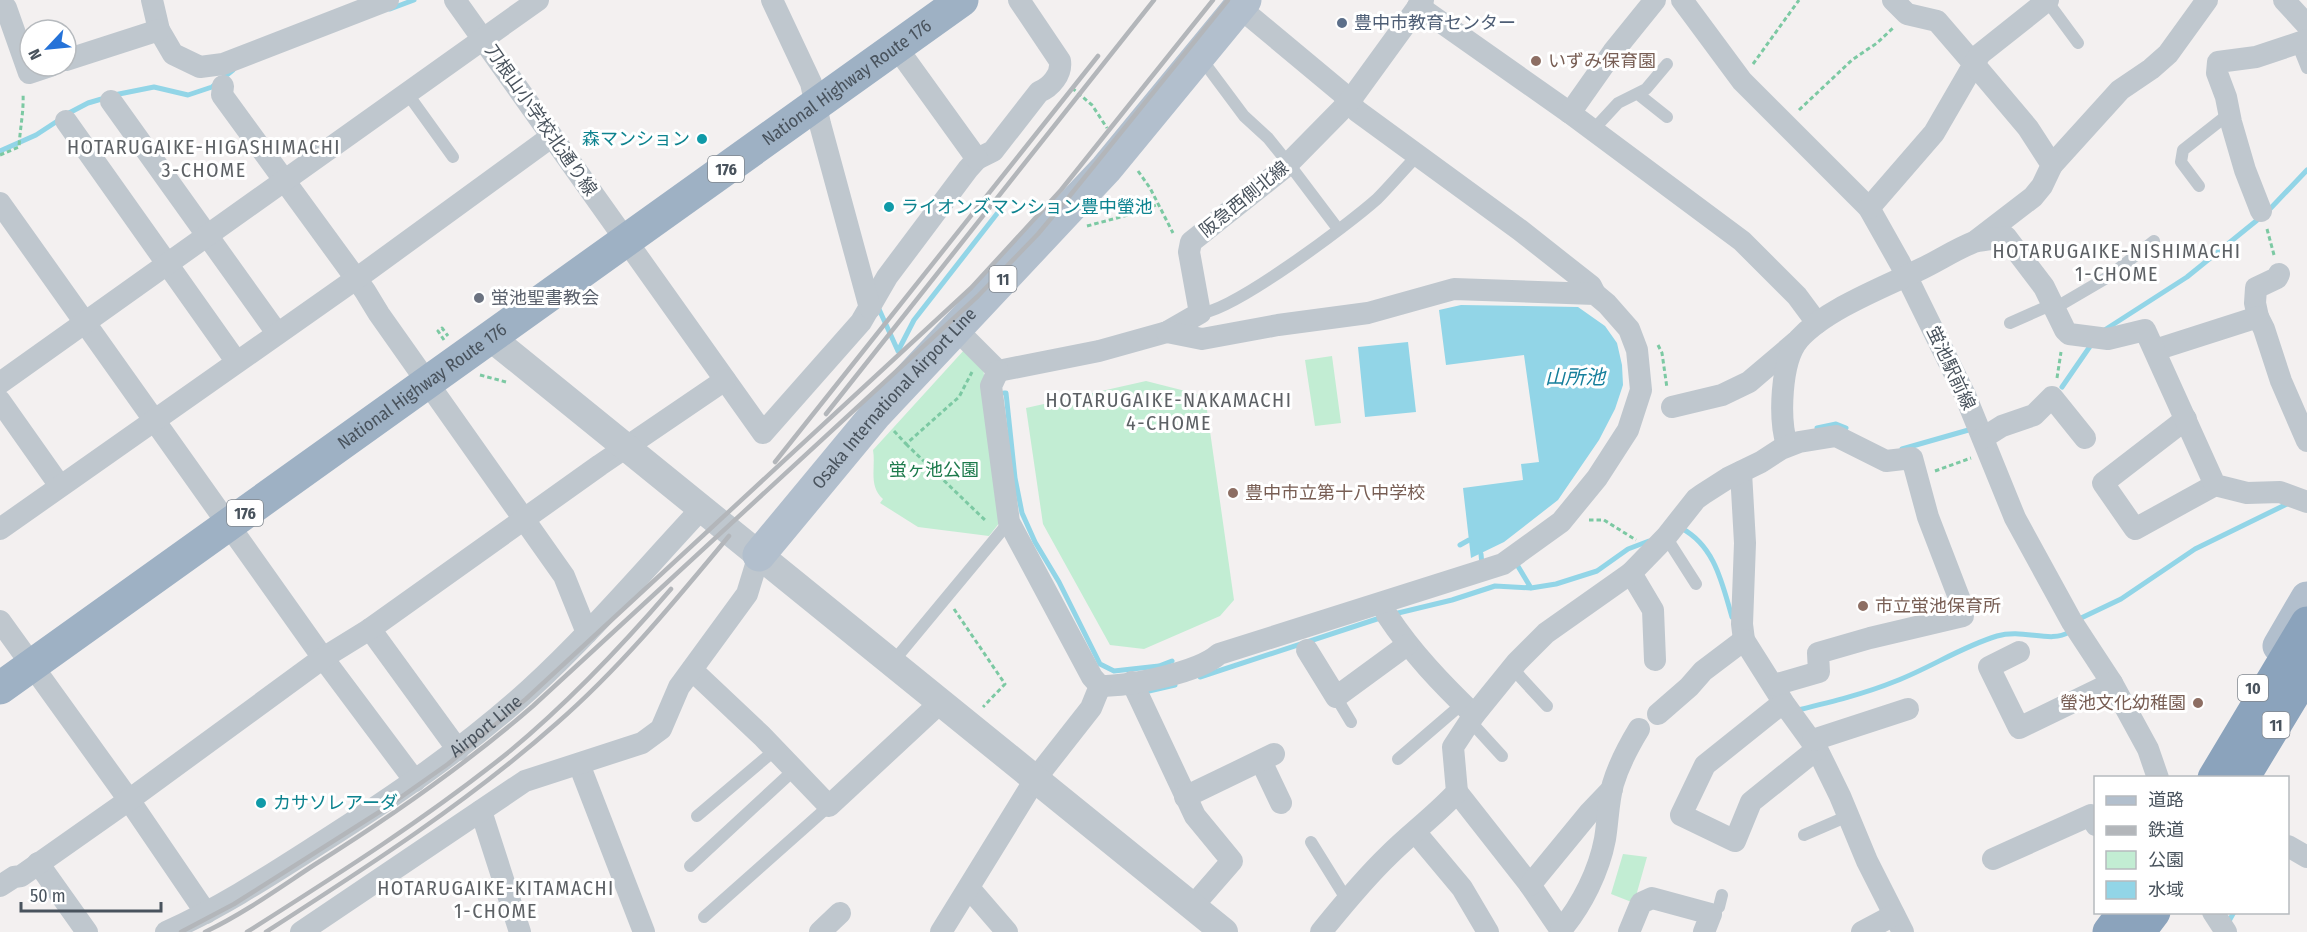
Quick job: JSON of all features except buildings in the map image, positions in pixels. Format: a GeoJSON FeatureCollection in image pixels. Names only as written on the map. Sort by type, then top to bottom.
{"type":"FeatureCollection","features":[{"type":"Feature","properties":{"kind":"highway","name":"National Highway Route 176"},"geometry":{"type":"LineString","coordinates":[[0,688],[963,0]]}},
{"type":"Feature","properties":{"kind":"highway","name":"11"},"geometry":{"type":"LineString","coordinates":[[2215,776],[2307,623]]}},
{"type":"Feature","properties":{"kind":"highway","name":"11"},"geometry":{"type":"LineString","coordinates":[[2244,776],[2307,672]]}},
{"type":"Feature","properties":{"kind":"highway"},"geometry":{"type":"LineString","coordinates":[[2109,932],[2122,914]]}},
{"type":"Feature","properties":{"kind":"highway"},"geometry":{"type":"LineString","coordinates":[[2139,932],[2152,914]]}},
{"type":"Feature","properties":{"kind":"main road","name":"Osaka International Airport Line"},"geometry":{"type":"LineString","coordinates":[[759,555],[875,415],[1069,209],[1115,138],[1200,56],[1242,4]]}},
{"type":"Feature","properties":{"kind":"main road","name":"10"},"geometry":{"type":"LineString","coordinates":[[2198,776],[2307,598]]}},
{"type":"Feature","properties":{"kind":"main road"},"geometry":{"type":"LineString","coordinates":[[2261,776],[2307,700]]}},
{"type":"Feature","properties":{"kind":"main road"},"geometry":{"type":"LineString","coordinates":[[2090,932],[2104,914]]}},
{"type":"Feature","properties":{"kind":"main road"},"geometry":{"type":"LineString","coordinates":[[2158,932],[2171,914]]}},
{"type":"Feature","properties":{"kind":"street"},"geometry":{"type":"LineString","coordinates":[[152,0],[159,30],[173,54],[200,67],[226,63],[388,0]]}},
{"type":"Feature","properties":{"kind":"street","name":"刀根山小学校北通り線"},"geometry":{"type":"LineString","coordinates":[[455,0],[763,434],[861,322],[870,308]]}},
{"type":"Feature","properties":{"kind":"street"},"geometry":{"type":"LineString","coordinates":[[0,383],[538,0]]}},
{"type":"Feature","properties":{"kind":"street"},"geometry":{"type":"LineString","coordinates":[[772,0],[811,83],[870,308]]}},
{"type":"Feature","properties":{"kind":"street"},"geometry":{"type":"LineString","coordinates":[[870,308],[887,277],[977,159],[993,151],[1039,92],[1047,88],[1056,76],[1060,61],[1019,0]]}},
{"type":"Feature","properties":{"kind":"street"},"geometry":{"type":"LineString","coordinates":[[1570,113],[1613,52],[1655,0]]}},
{"type":"Feature","properties":{"kind":"street","name":"蛍池駅前線"},"geometry":{"type":"LineString","coordinates":[[1682,0],[1742,81],[1869,208],[1906,276],[1965,395],[2015,518],[2072,622],[2112,683],[2148,749],[2158,776]]}},
{"type":"Feature","properties":{"kind":"street"},"geometry":{"type":"LineString","coordinates":[[1974,242],[2006,237],[2042,186],[2052,165],[2120,90],[2168,54],[2207,0]]}},
{"type":"Feature","properties":{"kind":"street"},"geometry":{"type":"LineString","coordinates":[[2264,219],[2245,170],[2226,97],[2217,73],[2218,62],[2256,57],[2304,36],[2284,0]]}},
{"type":"Feature","properties":{"kind":"street"},"geometry":{"type":"LineString","coordinates":[[0,1],[18,30]]}},
{"type":"Feature","properties":{"kind":"street"},"geometry":{"type":"LineString","coordinates":[[1869,208],[1934,133],[1980,54],[2047,1]]}},
{"type":"Feature","properties":{"kind":"street"},"geometry":{"type":"LineString","coordinates":[[1420,3],[1742,241],[1797,296],[1817,323]]}},
{"type":"Feature","properties":{"kind":"street","name":"阪急西側北線"},"geometry":{"type":"LineString","coordinates":[[1200,313],[1189,247],[1197,236],[1289,164],[1349,102],[1420,3]]}},
{"type":"Feature","properties":{"kind":"street"},"geometry":{"type":"LineString","coordinates":[[1100,686],[1172,676],[1213,659],[1219,654],[1503,564],[1561,522],[1597,478],[1628,430],[1641,390],[1637,350],[1629,329],[1595,294],[1591,285],[1357,111],[1341,92],[1242,4]]}},
{"type":"Feature","properties":{"kind":"street"},"geometry":{"type":"LineString","coordinates":[[1900,7],[1937,21],[2028,128],[2052,165]]}},
{"type":"Feature","properties":{"kind":"street"},"geometry":{"type":"LineString","coordinates":[[78,56],[159,30]]}},
{"type":"Feature","properties":{"kind":"street"},"geometry":{"type":"LineString","coordinates":[[897,48],[977,159]]}},
{"type":"Feature","properties":{"kind":"street"},"geometry":{"type":"LineString","coordinates":[[223,86],[222,95],[355,278],[564,576],[587,633]]}},
{"type":"Feature","properties":{"kind":"street"},"geometry":{"type":"LineString","coordinates":[[111,101],[277,333]]}},
{"type":"Feature","properties":{"kind":"street"},"geometry":{"type":"LineString","coordinates":[[66,121],[236,361]]}},
{"type":"Feature","properties":{"kind":"street"},"geometry":{"type":"LineString","coordinates":[[0,529],[552,137]]}},
{"type":"Feature","properties":{"kind":"street"},"geometry":{"type":"LineString","coordinates":[[1671,407],[1722,395],[1749,382],[1817,323],[1974,242],[2033,197]]}},
{"type":"Feature","properties":{"kind":"street"},"geometry":{"type":"LineString","coordinates":[[3,214],[84,322],[323,658],[414,781]]}},
{"type":"Feature","properties":{"kind":"street"},"geometry":{"type":"LineString","coordinates":[[2006,237],[2042,283],[2064,330],[2075,336],[2108,339],[2145,330],[2215,485]]}},
{"type":"Feature","properties":{"kind":"street"},"geometry":{"type":"LineString","coordinates":[[2279,274],[2277,278],[2256,288],[2255,303],[2281,381],[2307,441]]}},
{"type":"Feature","properties":{"kind":"street"},"geometry":{"type":"LineString","coordinates":[[1167,332],[1202,339],[1278,325],[1368,313],[1454,289],[1595,294]]}},
{"type":"Feature","properties":{"kind":"street"},"geometry":{"type":"LineString","coordinates":[[998,371],[1099,351],[1167,332],[1200,313]]}},
{"type":"Feature","properties":{"kind":"street"},"geometry":{"type":"LineString","coordinates":[[2155,350],[2258,316]]}},
{"type":"Feature","properties":{"kind":"street"},"geometry":{"type":"LineString","coordinates":[[955,328],[998,371]]}},
{"type":"Feature","properties":{"kind":"street"},"geometry":{"type":"LineString","coordinates":[[490,337],[625,449],[702,508],[1224,932]]}},
{"type":"Feature","properties":{"kind":"street"},"geometry":{"type":"LineString","coordinates":[[1787,445],[1782,426],[1783,390],[1790,358],[1797,341]]}},
{"type":"Feature","properties":{"kind":"street"},"geometry":{"type":"LineString","coordinates":[[998,371],[991,386],[1005,528],[1092,677],[1100,686]]}},
{"type":"Feature","properties":{"kind":"street"},"geometry":{"type":"LineString","coordinates":[[0,886],[14,877],[21,876],[323,658],[370,629],[725,380]]}},
{"type":"Feature","properties":{"kind":"street"},"geometry":{"type":"LineString","coordinates":[[1986,445],[2002,426],[2034,415],[2052,397],[2085,438]]}},
{"type":"Feature","properties":{"kind":"street"},"geometry":{"type":"LineString","coordinates":[[0,401],[60,486]]}},
{"type":"Feature","properties":{"kind":"street"},"geometry":{"type":"LineString","coordinates":[[2186,419],[2103,483],[2135,529],[2215,485],[2247,493],[2280,492],[2307,502]]}},
{"type":"Feature","properties":{"kind":"street"},"geometry":{"type":"LineString","coordinates":[[1639,729],[1623,756],[1612,789],[1600,857],[1587,889],[1562,931],[1530,885],[1457,792],[1453,747],[1469,713],[1546,633],[1632,573],[1696,499],[1787,445],[1836,436],[1886,461],[1912,458],[1928,517],[1963,608],[1963,616],[1818,653],[1819,672],[1779,695],[1775,709],[1705,765],[1681,815],[1735,841],[1751,802],[1815,745],[1908,709]]}},
{"type":"Feature","properties":{"kind":"street"},"geometry":{"type":"LineString","coordinates":[[1741,472],[1745,543],[1742,624],[1744,640],[1779,695],[1815,745],[1899,923],[1862,932]]}},
{"type":"Feature","properties":{"kind":"street","name":"Airport Line"},"geometry":{"type":"LineString","coordinates":[[166,932],[206,913],[302,855],[458,750],[530,688],[587,633],[702,508]]}},
{"type":"Feature","properties":{"kind":"street"},"geometry":{"type":"LineString","coordinates":[[303,931],[525,781],[642,743],[661,729],[680,687],[747,594],[759,555]]}},
{"type":"Feature","properties":{"kind":"street"},"geometry":{"type":"LineString","coordinates":[[1632,573],[1653,610],[1655,660]]}},
{"type":"Feature","properties":{"kind":"street"},"geometry":{"type":"LineString","coordinates":[[1387,615],[1407,645],[1469,713]]}},
{"type":"Feature","properties":{"kind":"street"},"geometry":{"type":"LineString","coordinates":[[0,621],[129,800],[206,913]]}},
{"type":"Feature","properties":{"kind":"street"},"geometry":{"type":"LineString","coordinates":[[370,629],[458,750]]}},
{"type":"Feature","properties":{"kind":"street"},"geometry":{"type":"LineString","coordinates":[[1658,714],[1689,687],[1703,670],[1744,640]]}},
{"type":"Feature","properties":{"kind":"street"},"geometry":{"type":"LineString","coordinates":[[1307,650],[1336,697],[1407,645]]}},
{"type":"Feature","properties":{"kind":"street"},"geometry":{"type":"LineString","coordinates":[[2019,652],[1989,666],[2019,728],[2112,683]]}},
{"type":"Feature","properties":{"kind":"street"},"geometry":{"type":"LineString","coordinates":[[693,670],[829,806],[941,702]]}},
{"type":"Feature","properties":{"kind":"street"},"geometry":{"type":"LineString","coordinates":[[1132,682],[1195,816],[1232,861],[1192,907]]}},
{"type":"Feature","properties":{"kind":"street"},"geometry":{"type":"LineString","coordinates":[[941,932],[1036,778],[1091,708],[1100,686]]}},
{"type":"Feature","properties":{"kind":"street"},"geometry":{"type":"LineString","coordinates":[[1185,797],[1268,757],[1281,803]]}},
{"type":"Feature","properties":{"kind":"street"},"geometry":{"type":"LineString","coordinates":[[579,764],[644,932]]}},
{"type":"Feature","properties":{"kind":"street"},"geometry":{"type":"LineString","coordinates":[[1530,885],[1612,789]]}},
{"type":"Feature","properties":{"kind":"street"},"geometry":{"type":"LineString","coordinates":[[1321,932],[1389,855],[1457,792]]}},
{"type":"Feature","properties":{"kind":"street"},"geometry":{"type":"LineString","coordinates":[[481,811],[520,932]]}},
{"type":"Feature","properties":{"kind":"street"},"geometry":{"type":"LineString","coordinates":[[1993,859],[2094,817]]}},
{"type":"Feature","properties":{"kind":"street"},"geometry":{"type":"LineString","coordinates":[[1416,832],[1462,888],[1488,932]]}},
{"type":"Feature","properties":{"kind":"street"},"geometry":{"type":"LineString","coordinates":[[2289,847],[2307,857]]}},
{"type":"Feature","properties":{"kind":"street"},"geometry":{"type":"LineString","coordinates":[[38,863],[87,932]]}},
{"type":"Feature","properties":{"kind":"street"},"geometry":{"type":"LineString","coordinates":[[969,888],[1007,932]]}},
{"type":"Feature","properties":{"kind":"street"},"geometry":{"type":"LineString","coordinates":[[1629,932],[1641,903],[1652,898],[1713,914]]}},
{"type":"Feature","properties":{"kind":"street"},"geometry":{"type":"LineString","coordinates":[[820,932],[840,913]]}},
{"type":"Feature","properties":{"kind":"street"},"geometry":{"type":"LineString","coordinates":[[2214,914],[2226,932]]}},
{"type":"Feature","properties":{"kind":"lane"},"geometry":{"type":"LineString","coordinates":[[2047,1],[2078,43]]}},
{"type":"Feature","properties":{"kind":"lane"},"geometry":{"type":"LineString","coordinates":[[2304,36],[2307,68]]}},
{"type":"Feature","properties":{"kind":"lane"},"geometry":{"type":"LineString","coordinates":[[1200,56],[1244,116],[1268,138],[1338,229]]}},
{"type":"Feature","properties":{"kind":"lane"},"geometry":{"type":"LineString","coordinates":[[1593,130],[1618,103],[1646,89],[1667,64]]}},
{"type":"Feature","properties":{"kind":"lane"},"geometry":{"type":"LineString","coordinates":[[407,93],[453,157]]}},
{"type":"Feature","properties":{"kind":"lane"},"geometry":{"type":"LineString","coordinates":[[1638,94],[1667,117]]}},
{"type":"Feature","properties":{"kind":"lane"},"geometry":{"type":"LineString","coordinates":[[2199,186],[2181,162],[2183,150],[2229,113]]}},
{"type":"Feature","properties":{"kind":"lane"},"geometry":{"type":"LineString","coordinates":[[1200,313],[1212,313],[1265,281],[1338,229],[1377,198],[1418,155]]}},
{"type":"Feature","properties":{"kind":"lane"},"geometry":{"type":"LineString","coordinates":[[2010,323],[2054,306],[2108,278],[2154,242]]}},
{"type":"Feature","properties":{"kind":"lane"},"geometry":{"type":"LineString","coordinates":[[892,663],[1005,528]]}},
{"type":"Feature","properties":{"kind":"lane"},"geometry":{"type":"LineString","coordinates":[[1672,528],[1696,584]]}},
{"type":"Feature","properties":{"kind":"lane"},"geometry":{"type":"LineString","coordinates":[[1512,669],[1547,706]]}},
{"type":"Feature","properties":{"kind":"lane"},"geometry":{"type":"LineString","coordinates":[[1336,697],[1351,722]]}},
{"type":"Feature","properties":{"kind":"lane"},"geometry":{"type":"LineString","coordinates":[[1398,759],[1469,713],[1502,756]]}},
{"type":"Feature","properties":{"kind":"lane"},"geometry":{"type":"LineString","coordinates":[[697,816],[775,750]]}},
{"type":"Feature","properties":{"kind":"lane"},"geometry":{"type":"LineString","coordinates":[[690,866],[794,770]]}},
{"type":"Feature","properties":{"kind":"lane"},"geometry":{"type":"LineString","coordinates":[[704,918],[829,806]]}},
{"type":"Feature","properties":{"kind":"lane"},"geometry":{"type":"LineString","coordinates":[[1804,836],[1848,816]]}},
{"type":"Feature","properties":{"kind":"lane"},"geometry":{"type":"LineString","coordinates":[[1311,842],[1347,900]]}},
{"type":"Feature","properties":{"kind":"path"},"geometry":{"type":"LineString","coordinates":[[1742,81],[1799,0]]}},
{"type":"Feature","properties":{"kind":"path"},"geometry":{"type":"LineString","coordinates":[[1784,123],[1852,60],[1877,43],[1900,7]]}},
{"type":"Feature","properties":{"kind":"path"},"geometry":{"type":"LineString","coordinates":[[1056,76],[1089,102],[1159,204],[1178,243],[1189,247]]}},
{"type":"Feature","properties":{"kind":"path"},"geometry":{"type":"LineString","coordinates":[[0,155],[19,147],[24,78]]}},
{"type":"Feature","properties":{"kind":"path"},"geometry":{"type":"LineString","coordinates":[[1069,209],[1088,227],[1159,204]]}},
{"type":"Feature","properties":{"kind":"path"},"geometry":{"type":"LineString","coordinates":[[2264,219],[2279,274]]}},
{"type":"Feature","properties":{"kind":"path"},"geometry":{"type":"LineString","coordinates":[[2052,397],[2058,377],[2064,330]]}},
{"type":"Feature","properties":{"kind":"path"},"geometry":{"type":"LineString","coordinates":[[906,444],[960,397],[973,370]]}},
{"type":"Feature","properties":{"kind":"path"},"geometry":{"type":"LineString","coordinates":[[474,373],[506,382]]}},
{"type":"Feature","properties":{"kind":"path"},"geometry":{"type":"LineString","coordinates":[[888,426],[963,501],[1005,528]]}},
{"type":"Feature","properties":{"kind":"path"},"geometry":{"type":"LineString","coordinates":[[1916,477],[1986,445]]}},
{"type":"Feature","properties":{"kind":"path"},"geometry":{"type":"LineString","coordinates":[[1581,521],[1604,519],[1639,541]]}},
{"type":"Feature","properties":{"kind":"path"},"geometry":{"type":"LineString","coordinates":[[946,598],[1005,684],[968,724]]}},
{"type":"Feature","properties":{"kind":"green space","name":"蛍ヶ池公園"},"geometry":{"type":"Polygon","coordinates":[[[965,349],[983,366],[1000,522],[989,536],[918,527],[880,503],[883,499],[878,494],[874,482],[873,450],[965,349]]]}},
{"type":"Feature","properties":{"kind":"green space"},"geometry":{"type":"Polygon","coordinates":[[[1332,356],[1341,423],[1315,426],[1305,360],[1332,356]]]}},
{"type":"Feature","properties":{"kind":"green space"},"geometry":{"type":"Polygon","coordinates":[[[1146,381],[1205,396],[1234,600],[1220,616],[1144,649],[1110,645],[1043,524],[1026,408],[1146,381]]]}},
{"type":"Feature","properties":{"kind":"green space"},"geometry":{"type":"Polygon","coordinates":[[[1623,854],[1647,857],[1634,903],[1611,894],[1623,854]]]}},
{"type":"Feature","properties":{"kind":"water","name":"山所池"},"geometry":{"type":"Polygon","coordinates":[[[1461,305],[1578,307],[1605,326],[1617,343],[1622,365],[1623,385],[1615,409],[1599,440],[1558,500],[1504,542],[1471,558],[1463,488],[1523,480],[1521,464],[1539,462],[1524,355],[1446,365],[1439,310],[1461,305]]]}},
{"type":"Feature","properties":{"kind":"water"},"geometry":{"type":"Polygon","coordinates":[[[1408,342],[1416,412],[1365,417],[1358,347],[1408,342]]]}},
{"type":"Feature","properties":{"kind":"waterway"},"geometry":{"type":"LineString","coordinates":[[390,9],[414,0]]}},
{"type":"Feature","properties":{"kind":"waterway"},"geometry":{"type":"LineString","coordinates":[[114,95],[154,87],[188,95],[212,87],[233,70]]}},
{"type":"Feature","properties":{"kind":"waterway"},"geometry":{"type":"LineString","coordinates":[[67,114],[88,103],[105,98]]}},
{"type":"Feature","properties":{"kind":"waterway"},"geometry":{"type":"LineString","coordinates":[[0,151],[36,135],[59,120]]}},
{"type":"Feature","properties":{"kind":"waterway"},"geometry":{"type":"LineString","coordinates":[[2268,211],[2307,170]]}},
{"type":"Feature","properties":{"kind":"waterway"},"geometry":{"type":"LineString","coordinates":[[898,351],[914,320],[1003,206]]}},
{"type":"Feature","properties":{"kind":"waterway"},"geometry":{"type":"LineString","coordinates":[[2103,331],[2187,277],[2261,217]]}},
{"type":"Feature","properties":{"kind":"waterway"},"geometry":{"type":"LineString","coordinates":[[878,307],[898,351]]}},
{"type":"Feature","properties":{"kind":"waterway"},"geometry":{"type":"LineString","coordinates":[[2062,387],[2093,342]]}},
{"type":"Feature","properties":{"kind":"waterway"},"geometry":{"type":"LineString","coordinates":[[1004,393],[1006,393],[1015,478],[1022,513],[1100,664],[1114,671],[1159,666],[1172,661]]}},
{"type":"Feature","properties":{"kind":"waterway"},"geometry":{"type":"LineString","coordinates":[[1817,428],[1836,424],[1846,428]]}},
{"type":"Feature","properties":{"kind":"waterway"},"geometry":{"type":"LineString","coordinates":[[1902,449],[1972,429]]}},
{"type":"Feature","properties":{"kind":"waterway"},"geometry":{"type":"LineString","coordinates":[[2079,619],[2121,599],[2195,549],[2289,503]]}},
{"type":"Feature","properties":{"kind":"waterway"},"geometry":{"type":"LineString","coordinates":[[1681,528],[1702,545],[1716,566],[1732,617]]}},
{"type":"Feature","properties":{"kind":"waterway"},"geometry":{"type":"LineString","coordinates":[[1460,545],[1469,540]]}},
{"type":"Feature","properties":{"kind":"waterway"},"geometry":{"type":"LineString","coordinates":[[1394,614],[1452,600],[1495,586],[1531,588],[1556,584],[1597,571],[1628,549],[1649,541]]}},
{"type":"Feature","properties":{"kind":"waterway"},"geometry":{"type":"LineString","coordinates":[[1481,554],[1482,565]]}},
{"type":"Feature","properties":{"kind":"waterway"},"geometry":{"type":"LineString","coordinates":[[1516,563],[1531,588]]}},
{"type":"Feature","properties":{"kind":"waterway"},"geometry":{"type":"LineString","coordinates":[[1200,677],[1383,617]]}},
{"type":"Feature","properties":{"kind":"waterway"},"geometry":{"type":"LineString","coordinates":[[1798,710],[1884,686],[1997,636],[2017,634],[2054,637],[2069,632]]}},
{"type":"Feature","properties":{"kind":"waterway"},"geometry":{"type":"LineString","coordinates":[[1149,691],[1175,685]]}},
{"type":"Feature","properties":{"kind":"waterway"},"geometry":{"type":"LineString","coordinates":[[2229,921],[2233,914]]}},
{"type":"Feature","properties":{"kind":"railway"},"geometry":{"type":"LineString","coordinates":[[826,414],[1154,0]]}},
{"type":"Feature","properties":{"kind":"railway"},"geometry":{"type":"LineString","coordinates":[[181,932],[234,904],[384,809],[448,764],[526,699],[971,288],[1061,190],[1213,0]]}},
{"type":"Feature","properties":{"kind":"railway"},"geometry":{"type":"LineString","coordinates":[[205,932],[261,900],[399,809],[454,770],[533,706],[978,296],[1038,234],[1228,0]]}},
{"type":"Feature","properties":{"kind":"railway"},"geometry":{"type":"LineString","coordinates":[[775,462],[1098,56]]}},
{"type":"Feature","properties":{"kind":"railway"},"geometry":{"type":"LineString","coordinates":[[266,932],[416,833],[488,780],[557,723],[581,702],[625,656],[729,536]]}},
{"type":"Feature","properties":{"kind":"railway"},"geometry":{"type":"LineString","coordinates":[[247,932],[414,823],[510,751],[594,673],[671,589]]}},
{"type":"Feature","properties":{"kind":"place","name":"豊中市教育センター"},"geometry":{"type":"Point","coordinates":[1342,23]}},
{"type":"Feature","properties":{"kind":"place","name":"いずみ保育園"},"geometry":{"type":"Point","coordinates":[1536,61]}},
{"type":"Feature","properties":{"kind":"place","name":"森マンション"},"geometry":{"type":"Point","coordinates":[702,139]}},
{"type":"Feature","properties":{"kind":"place","name":"ライオンズマンション豊中螢池"},"geometry":{"type":"Point","coordinates":[889,207]}},
{"type":"Feature","properties":{"kind":"place","name":"蛍池聖書教会"},"geometry":{"type":"Point","coordinates":[479,298]}},
{"type":"Feature","properties":{"kind":"place","name":"豊中市立第十八中学校"},"geometry":{"type":"Point","coordinates":[1233,493]}},
{"type":"Feature","properties":{"kind":"place","name":"市立蛍池保育所"},"geometry":{"type":"Point","coordinates":[1863,606]}},
{"type":"Feature","properties":{"kind":"place","name":"螢池文化幼稚園"},"geometry":{"type":"Point","coordinates":[2198,703]}},
{"type":"Feature","properties":{"kind":"place","name":"カサソレアーダ"},"geometry":{"type":"Point","coordinates":[261,803]}},
{"type":"Feature","properties":{"kind":"district","name":"HOTARUGAIKE-HIGASHIMACHI 3-CHOME"},"geometry":{"type":"Point","coordinates":[204,158]}},
{"type":"Feature","properties":{"kind":"district","name":"HOTARUGAIKE-NISHIMACHI 1-CHOME"},"geometry":{"type":"Point","coordinates":[2117,262]}},
{"type":"Feature","properties":{"kind":"district","name":"HOTARUGAIKE-NAKAMACHI 4-CHOME"},"geometry":{"type":"Point","coordinates":[1169,412]}},
{"type":"Feature","properties":{"kind":"district","name":"HOTARUGAIKE-KITAMACHI 1-CHOME"},"geometry":{"type":"Point","coordinates":[496,900]}}]}
